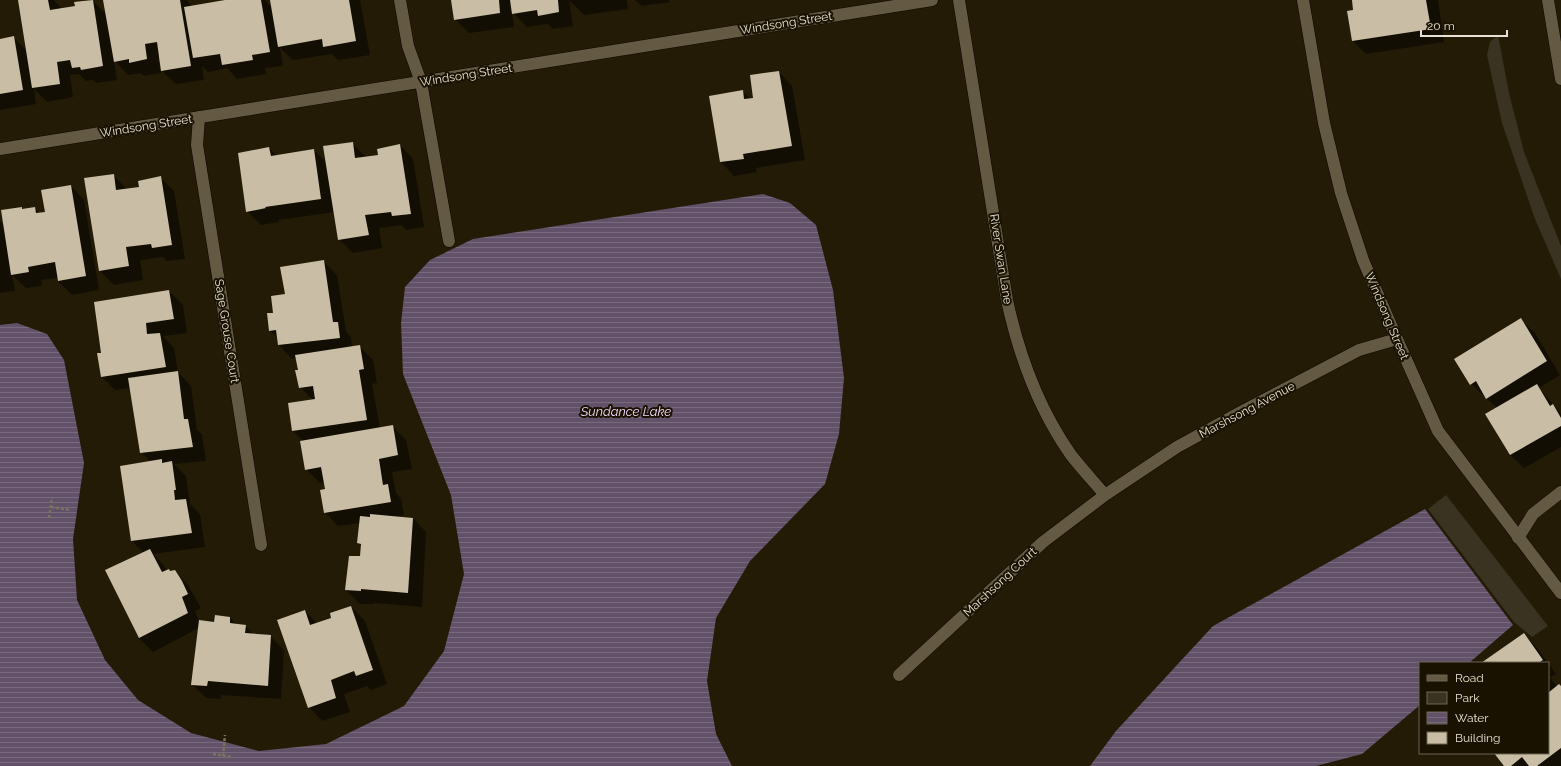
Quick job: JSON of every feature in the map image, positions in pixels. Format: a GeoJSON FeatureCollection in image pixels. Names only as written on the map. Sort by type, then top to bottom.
{"type":"FeatureCollection","features":[{"type":"Feature","properties":{"kind":"street"},"geometry":{"type":"LineString","coordinates":[[400,0],[408,46],[421,82],[449,241]]}},
{"type":"Feature","properties":{"kind":"street","name":"Windsong Street"},"geometry":{"type":"LineString","coordinates":[[0,149],[932,0]]}},
{"type":"Feature","properties":{"kind":"street","name":"River Swan Lane"},"geometry":{"type":"LineString","coordinates":[[959,0],[1006,293],[1015,337],[1029,379],[1048,418],[1072,455],[1105,495]]}},
{"type":"Feature","properties":{"kind":"street","name":"Windsong Street"},"geometry":{"type":"LineString","coordinates":[[1303,0],[1324,123],[1341,193],[1363,260],[1397,339],[1438,431],[1561,593]]}},
{"type":"Feature","properties":{"kind":"street"},"geometry":{"type":"LineString","coordinates":[[1548,0],[1561,79]]}},
{"type":"Feature","properties":{"kind":"street","name":"Sage Grouse Court"},"geometry":{"type":"LineString","coordinates":[[199,118],[197,145],[261,545]]}},
{"type":"Feature","properties":{"kind":"street","name":"Marshsong Avenue"},"geometry":{"type":"LineString","coordinates":[[1105,495],[1177,448],[1241,412],[1359,350],[1397,339]]}},
{"type":"Feature","properties":{"kind":"street"},"geometry":{"type":"LineString","coordinates":[[1518,538],[1533,514],[1561,492]]}},
{"type":"Feature","properties":{"kind":"street","name":"Marshsong Court"},"geometry":{"type":"LineString","coordinates":[[899,676],[1043,542],[1105,495]]}},
{"type":"Feature","properties":{"kind":"path"},"geometry":{"type":"LineString","coordinates":[[49,518],[52,498]]}},
{"type":"Feature","properties":{"kind":"path"},"geometry":{"type":"LineString","coordinates":[[51,507],[71,510]]}},
{"type":"Feature","properties":{"kind":"path"},"geometry":{"type":"LineString","coordinates":[[223,756],[226,735]]}},
{"type":"Feature","properties":{"kind":"path"},"geometry":{"type":"LineString","coordinates":[[214,754],[233,756]]}},
{"type":"Feature","properties":{"kind":"green space"},"geometry":{"type":"Polygon","coordinates":[[[1498,35],[1509,93],[1524,152],[1561,246],[1561,279],[1535,219],[1502,123],[1487,55],[1490,42],[1498,35]]]}},
{"type":"Feature","properties":{"kind":"green space"},"geometry":{"type":"Polygon","coordinates":[[[1446,495],[1548,626],[1532,637],[1514,622],[1428,509],[1446,495]]]}},
{"type":"Feature","properties":{"kind":"water","name":"Sundance Lake"},"geometry":{"type":"Polygon","coordinates":[[[763,194],[790,203],[816,225],[833,290],[844,378],[839,434],[825,484],[750,561],[716,618],[707,681],[716,734],[732,766],[0,766],[0,325],[17,323],[47,334],[64,360],[84,463],[73,539],[77,600],[105,660],[138,700],[191,733],[259,751],[326,744],[404,706],[444,651],[464,574],[451,495],[403,374],[401,323],[405,287],[430,260],[473,239],[763,194]]]}},
{"type":"Feature","properties":{"kind":"water"},"geometry":{"type":"Polygon","coordinates":[[[1425,509],[1513,625],[1470,662],[1419,662],[1419,706],[1362,754],[1316,766],[1090,766],[1116,731],[1213,626],[1425,509]]]}},
{"type":"Feature","properties":{"kind":"building"},"geometry":{"type":"Polygon","coordinates":[[[18,0],[48,0],[50,10],[75,6],[74,2],[93,0],[103,66],[81,70],[80,67],[72,68],[70,60],[57,62],[60,84],[32,88],[18,0]]]}},
{"type":"Feature","properties":{"kind":"building"},"geometry":{"type":"Polygon","coordinates":[[[103,0],[180,0],[191,66],[161,71],[157,42],[145,44],[147,59],[129,63],[129,59],[114,62],[103,0]]]}},
{"type":"Feature","properties":{"kind":"building"},"geometry":{"type":"Polygon","coordinates":[[[225,0],[261,0],[270,52],[252,55],[253,60],[222,65],[220,54],[193,58],[184,7],[225,0]]]}},
{"type":"Feature","properties":{"kind":"building"},"geometry":{"type":"Polygon","coordinates":[[[270,0],[349,0],[356,41],[323,47],[322,39],[278,47],[270,0]]]}},
{"type":"Feature","properties":{"kind":"building"},"geometry":{"type":"Polygon","coordinates":[[[451,0],[499,0],[500,13],[454,20],[451,0]]]}},
{"type":"Feature","properties":{"kind":"building"},"geometry":{"type":"Polygon","coordinates":[[[510,0],[558,0],[559,12],[538,16],[537,10],[512,14],[510,0]]]}},
{"type":"Feature","properties":{"kind":"building"},"geometry":{"type":"Polygon","coordinates":[[[1352,0],[1426,0],[1431,29],[1352,41],[1347,11],[1353,10],[1352,0]]]}},
{"type":"Feature","properties":{"kind":"building"},"geometry":{"type":"Polygon","coordinates":[[[14,36],[23,90],[0,94],[0,39],[14,36]]]}},
{"type":"Feature","properties":{"kind":"building"},"geometry":{"type":"Polygon","coordinates":[[[779,71],[792,146],[743,154],[744,159],[720,162],[709,96],[743,90],[744,99],[753,98],[750,75],[779,71]]]}},
{"type":"Feature","properties":{"kind":"building"},"geometry":{"type":"Polygon","coordinates":[[[353,142],[355,158],[378,155],[377,149],[400,144],[411,214],[392,216],[391,212],[365,215],[369,235],[338,240],[323,146],[353,142]]]}},
{"type":"Feature","properties":{"kind":"building"},"geometry":{"type":"Polygon","coordinates":[[[269,147],[271,156],[314,149],[321,199],[265,207],[266,208],[246,212],[238,153],[269,147]]]}},
{"type":"Feature","properties":{"kind":"building"},"geometry":{"type":"Polygon","coordinates":[[[114,174],[116,190],[139,187],[138,181],[161,176],[172,245],[152,248],[151,244],[126,247],[129,266],[99,271],[84,178],[114,174]]]}},
{"type":"Feature","properties":{"kind":"building"},"geometry":{"type":"Polygon","coordinates":[[[71,185],[86,276],[58,281],[55,262],[28,267],[29,272],[11,275],[1,210],[35,207],[36,213],[45,212],[41,190],[71,185]]]}},
{"type":"Feature","properties":{"kind":"building"},"geometry":{"type":"Polygon","coordinates":[[[324,260],[333,322],[338,322],[340,338],[278,345],[276,330],[269,331],[267,313],[273,313],[271,296],[285,294],[280,267],[324,260]]]}},
{"type":"Feature","properties":{"kind":"building"},"geometry":{"type":"Polygon","coordinates":[[[169,290],[174,319],[146,323],[147,334],[160,333],[166,367],[101,377],[97,353],[101,353],[94,302],[169,290]]]}},
{"type":"Feature","properties":{"kind":"building"},"geometry":{"type":"Polygon","coordinates":[[[1521,318],[1547,361],[1486,399],[1476,381],[1470,385],[1454,359],[1521,318]]]}},
{"type":"Feature","properties":{"kind":"building"},"geometry":{"type":"Polygon","coordinates":[[[360,345],[364,369],[359,370],[367,420],[292,431],[288,403],[315,399],[313,386],[299,388],[295,370],[298,370],[295,355],[360,345]]]}},
{"type":"Feature","properties":{"kind":"building"},"geometry":{"type":"Polygon","coordinates":[[[178,371],[184,419],[188,419],[193,447],[140,453],[128,378],[178,371]]]}},
{"type":"Feature","properties":{"kind":"building"},"geometry":{"type":"Polygon","coordinates":[[[1537,384],[1550,406],[1553,404],[1561,418],[1561,426],[1510,455],[1485,414],[1537,384]]]}},
{"type":"Feature","properties":{"kind":"building"},"geometry":{"type":"Polygon","coordinates":[[[393,425],[398,455],[379,459],[383,485],[388,484],[391,502],[324,513],[320,490],[325,489],[321,467],[305,470],[300,441],[393,425]]]}},
{"type":"Feature","properties":{"kind":"building"},"geometry":{"type":"Polygon","coordinates":[[[162,459],[162,463],[172,461],[176,490],[174,490],[175,500],[186,499],[192,533],[131,541],[120,466],[162,459]]]}},
{"type":"Feature","properties":{"kind":"building"},"geometry":{"type":"Polygon","coordinates":[[[370,514],[413,518],[408,593],[361,589],[361,591],[345,590],[349,556],[360,556],[361,544],[357,543],[360,516],[370,517],[370,514]]]}},
{"type":"Feature","properties":{"kind":"building"},"geometry":{"type":"Polygon","coordinates":[[[150,549],[162,572],[169,569],[170,571],[175,570],[182,581],[188,594],[182,597],[188,613],[139,638],[105,570],[150,549]]]}},
{"type":"Feature","properties":{"kind":"building"},"geometry":{"type":"Polygon","coordinates":[[[351,606],[373,670],[356,676],[354,671],[331,680],[336,698],[308,708],[277,620],[305,610],[310,625],[331,618],[330,613],[351,606]]]}},
{"type":"Feature","properties":{"kind":"building"},"geometry":{"type":"Polygon","coordinates":[[[215,615],[230,617],[230,623],[246,625],[245,633],[271,635],[268,686],[208,681],[207,686],[191,685],[199,620],[214,622],[215,615]]]}},
{"type":"Feature","properties":{"kind":"building"},"geometry":{"type":"Polygon","coordinates":[[[1524,633],[1543,660],[1540,662],[1482,662],[1524,633]]]}},
{"type":"Feature","properties":{"kind":"building"},"geometry":{"type":"Polygon","coordinates":[[[1559,684],[1561,686],[1561,748],[1537,766],[1529,766],[1522,757],[1511,766],[1504,766],[1495,754],[1549,754],[1549,692],[1559,684]]]}}]}
